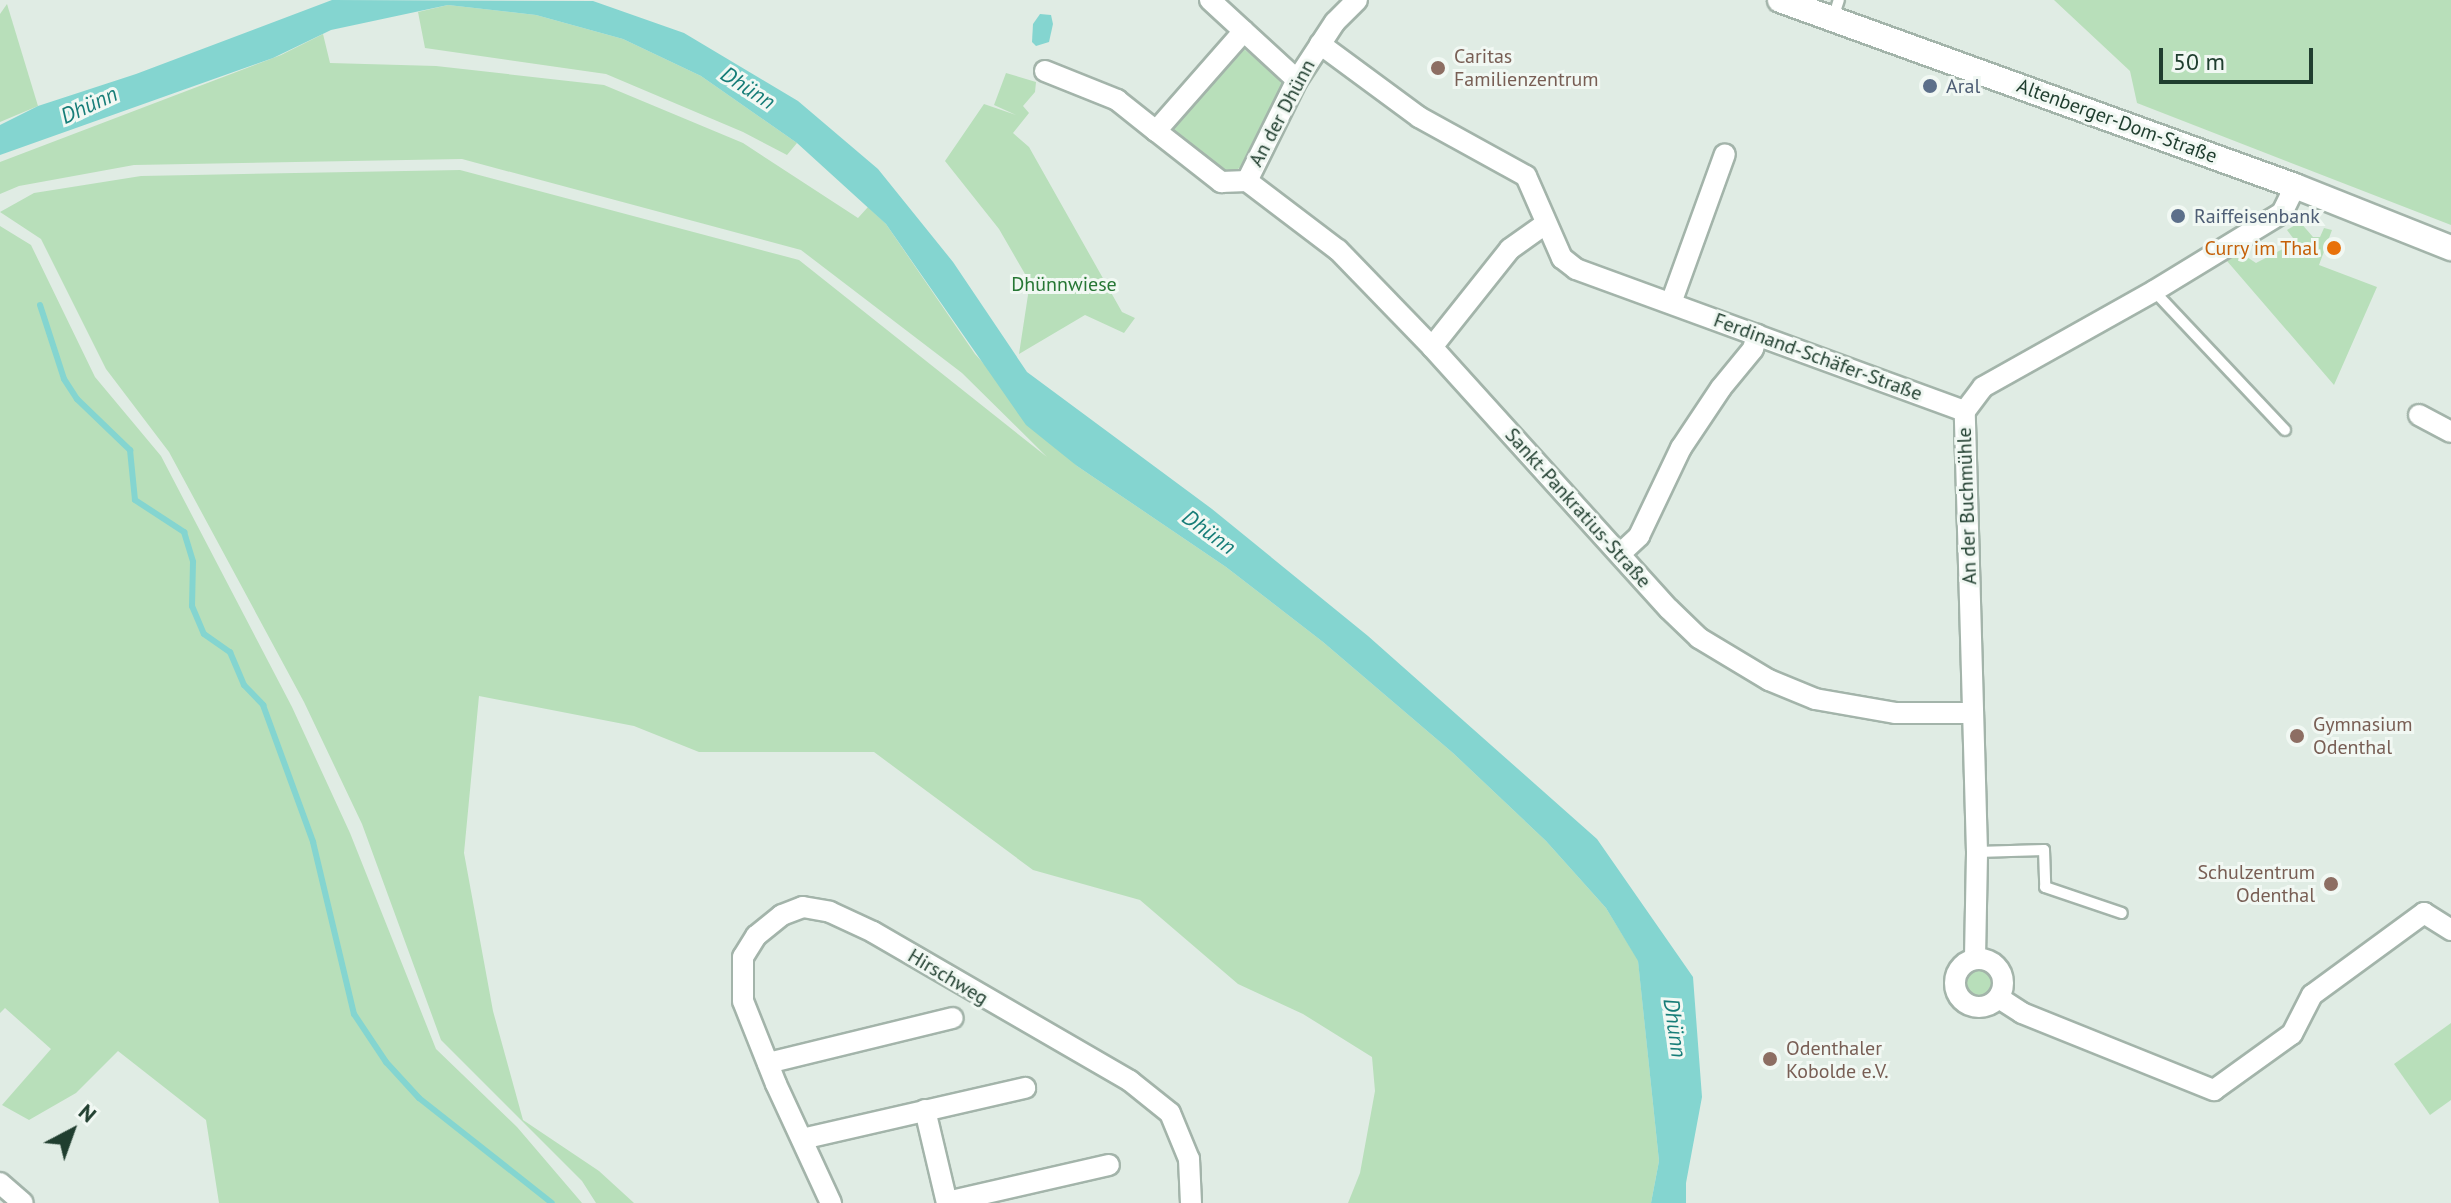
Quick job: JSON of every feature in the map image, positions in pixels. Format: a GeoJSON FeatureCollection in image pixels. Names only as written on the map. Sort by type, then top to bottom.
{"type":"FeatureCollection","features":[{"type":"Feature","properties":{"kind":"main road","name":"Altenberger-Dom-Straße"},"geometry":{"type":"LineString","coordinates":[[1780,0],[1836,9],[2451,248]]}},
{"type":"Feature","properties":{"kind":"street"},"geometry":{"type":"LineString","coordinates":[[1210,0],[1297,80]]}},
{"type":"Feature","properties":{"kind":"street","name":"An der Dhünn"},"geometry":{"type":"LineString","coordinates":[[1045,71],[1117,100],[1221,182],[1247,181],[1297,80],[1335,22],[1357,0]]}},
{"type":"Feature","properties":{"kind":"street"},"geometry":{"type":"LineString","coordinates":[[1156,131],[1244,31]]}},
{"type":"Feature","properties":{"kind":"street","name":"Ferdinand-Schäfer-Straße"},"geometry":{"type":"LineString","coordinates":[[1320,44],[1419,117],[1526,176],[1537,195],[1545,224],[1562,258],[1576,269],[1965,411]]}},
{"type":"Feature","properties":{"kind":"street"},"geometry":{"type":"LineString","coordinates":[[1671,303],[1725,154]]}},
{"type":"Feature","properties":{"kind":"street","name":"Sankt-Pankratius-Straße"},"geometry":{"type":"LineString","coordinates":[[1247,181],[1338,250],[1432,347],[1669,609],[1699,638],[1769,680],[1815,699],[1895,713],[1973,713]]}},
{"type":"Feature","properties":{"kind":"street","name":"An der Buchmühle"},"geometry":{"type":"LineString","coordinates":[[1975,958],[1977,852],[1965,411],[1983,387],[2154,291],[2282,213],[2295,186]]}},
{"type":"Feature","properties":{"kind":"street"},"geometry":{"type":"LineString","coordinates":[[1432,347],[1510,249],[1545,224]]}},
{"type":"Feature","properties":{"kind":"street"},"geometry":{"type":"LineString","coordinates":[[1621,553],[1639,536],[1681,448],[1721,388],[1753,349],[1757,335]]}},
{"type":"Feature","properties":{"kind":"street"},"geometry":{"type":"LineString","coordinates":[[2419,415],[2451,432]]}},
{"type":"Feature","properties":{"kind":"street","name":"Hirschweg"},"geometry":{"type":"LineString","coordinates":[[831,1203],[743,1001],[743,957],[756,936],[782,915],[803,907],[830,912],[873,932],[1130,1081],[1170,1113],[1189,1159],[1191,1203]]}},
{"type":"Feature","properties":{"kind":"street"},"geometry":{"type":"LineString","coordinates":[[1999,998],[2022,1013],[2214,1090],[2292,1034],[2312,995],[2424,913],[2451,930]]}},
{"type":"Feature","properties":{"kind":"street"},"geometry":{"type":"LineString","coordinates":[[1975,958],[1987,959],[2003,976],[1999,998],[1984,1007],[1972,1006],[1962,1000],[1955,988],[1956,975],[1963,964],[1975,958]]}},
{"type":"Feature","properties":{"kind":"street","name":"Hirschweg"},"geometry":{"type":"LineString","coordinates":[[768,1063],[953,1018]]}},
{"type":"Feature","properties":{"kind":"street"},"geometry":{"type":"LineString","coordinates":[[802,1139],[1025,1088]]}},
{"type":"Feature","properties":{"kind":"street"},"geometry":{"type":"LineString","coordinates":[[925,1110],[947,1202],[1109,1165]]}},
{"type":"Feature","properties":{"kind":"street"},"geometry":{"type":"LineString","coordinates":[[0,1183],[23,1203]]}},
{"type":"Feature","properties":{"kind":"lane"},"geometry":{"type":"LineString","coordinates":[[2154,291],[2285,430]]}},
{"type":"Feature","properties":{"kind":"lane"},"geometry":{"type":"LineString","coordinates":[[1977,852],[2044,850],[2045,887],[2122,913]]}},
{"type":"Feature","properties":{"kind":"green space"},"geometry":{"type":"Polygon","coordinates":[[[2054,0],[2451,0],[2451,225],[2137,103],[2130,71],[2054,0]]]}},
{"type":"Feature","properties":{"kind":"green space"},"geometry":{"type":"Polygon","coordinates":[[[7,4],[38,106],[0,122],[0,14],[7,4]]]}},
{"type":"Feature","properties":{"kind":"green space"},"geometry":{"type":"Polygon","coordinates":[[[448,5],[536,15],[623,39],[701,76],[797,143],[787,155],[743,132],[606,74],[425,48],[418,12],[448,5]]]}},
{"type":"Feature","properties":{"kind":"green space"},"geometry":{"type":"Polygon","coordinates":[[[323,34],[330,63],[436,66],[604,85],[743,143],[858,218],[868,207],[886,224],[975,354],[1077,466],[1226,567],[1323,642],[1453,753],[1546,841],[1606,908],[1638,960],[1659,1161],[1651,1203],[1348,1203],[1360,1173],[1375,1091],[1372,1057],[1303,1014],[1238,984],[1140,900],[1033,870],[874,752],[699,752],[634,726],[479,696],[464,853],[493,1011],[523,1120],[599,1171],[634,1203],[596,1203],[582,1181],[441,1040],[362,824],[304,702],[169,452],[106,369],[41,239],[0,212],[34,193],[141,176],[460,170],[799,260],[1047,457],[962,373],[801,250],[462,159],[134,165],[19,186],[0,194],[0,162],[281,55],[323,34]]]}},
{"type":"Feature","properties":{"kind":"green space"},"geometry":{"type":"Polygon","coordinates":[[[1244,49],[1279,78],[1283,88],[1241,167],[1228,175],[1173,131],[1175,122],[1239,50],[1244,49]]]}},
{"type":"Feature","properties":{"kind":"green space","name":"Dhünnwiese"},"geometry":{"type":"Polygon","coordinates":[[[1006,73],[1036,82],[1035,92],[1023,106],[1029,113],[1013,133],[1029,147],[1122,312],[1135,318],[1124,333],[1085,315],[1019,354],[1028,295],[1025,274],[999,229],[945,161],[984,104],[1016,115],[994,105],[1006,73]]]}},
{"type":"Feature","properties":{"kind":"green space"},"geometry":{"type":"Polygon","coordinates":[[[2300,222],[2313,237],[2320,237],[2324,228],[2332,230],[2319,265],[2377,287],[2334,385],[2227,261],[2241,253],[2256,263],[2296,242],[2287,230],[2300,222]]]}},
{"type":"Feature","properties":{"kind":"green space"},"geometry":{"type":"Polygon","coordinates":[[[0,226],[31,245],[95,377],[161,456],[292,707],[350,833],[436,1049],[517,1127],[582,1203],[219,1203],[206,1120],[118,1051],[76,1093],[29,1120],[2,1105],[51,1049],[5,1008],[0,1013],[0,226]]]}},
{"type":"Feature","properties":{"kind":"green space"},"geometry":{"type":"Polygon","coordinates":[[[1980,970],[1990,974],[1994,984],[1990,994],[1980,998],[1970,994],[1966,984],[1970,974],[1980,970]]]}},
{"type":"Feature","properties":{"kind":"green space"},"geometry":{"type":"Polygon","coordinates":[[[2451,1023],[2451,1100],[2430,1115],[2394,1064],[2451,1023]]]}},
{"type":"Feature","properties":{"kind":"water","name":"Dhünn"},"geometry":{"type":"Polygon","coordinates":[[[332,0],[593,1],[684,33],[798,101],[878,169],[953,262],[1027,372],[1212,509],[1368,636],[1597,839],[1693,977],[1702,1097],[1686,1183],[1686,1203],[1651,1203],[1659,1161],[1638,961],[1606,908],[1546,841],[1453,753],[1323,642],[1226,567],[1077,466],[1026,425],[886,224],[797,143],[701,76],[623,39],[536,15],[448,5],[331,30],[273,58],[0,155],[0,125],[38,106],[136,74],[332,0]]]}},
{"type":"Feature","properties":{"kind":"water"},"geometry":{"type":"Polygon","coordinates":[[[1040,14],[1051,15],[1053,24],[1049,42],[1036,46],[1032,42],[1033,24],[1040,14]]]}},
{"type":"Feature","properties":{"kind":"waterway"},"geometry":{"type":"LineString","coordinates":[[40,305],[64,379],[77,399],[130,450],[135,500],[184,532],[193,562],[192,606],[204,634],[230,652],[244,685],[263,705],[313,842],[354,1014],[386,1062],[419,1098],[552,1203]]}},
{"type":"Feature","properties":{"kind":"place","name":"Caritas Familienzentrum"},"geometry":{"type":"Point","coordinates":[1438,68]}},
{"type":"Feature","properties":{"kind":"place","name":"Aral"},"geometry":{"type":"Point","coordinates":[1930,86]}},
{"type":"Feature","properties":{"kind":"place","name":"Raiffeisenbank"},"geometry":{"type":"Point","coordinates":[2178,216]}},
{"type":"Feature","properties":{"kind":"place","name":"Curry im Thal"},"geometry":{"type":"Point","coordinates":[2334,248]}},
{"type":"Feature","properties":{"kind":"place","name":"Gymnasium Odenthal"},"geometry":{"type":"Point","coordinates":[2297,736]}},
{"type":"Feature","properties":{"kind":"place","name":"Schulzentrum Odenthal"},"geometry":{"type":"Point","coordinates":[2331,884]}},
{"type":"Feature","properties":{"kind":"place","name":"Odenthaler Kobolde e.V."},"geometry":{"type":"Point","coordinates":[1770,1059]}}]}
